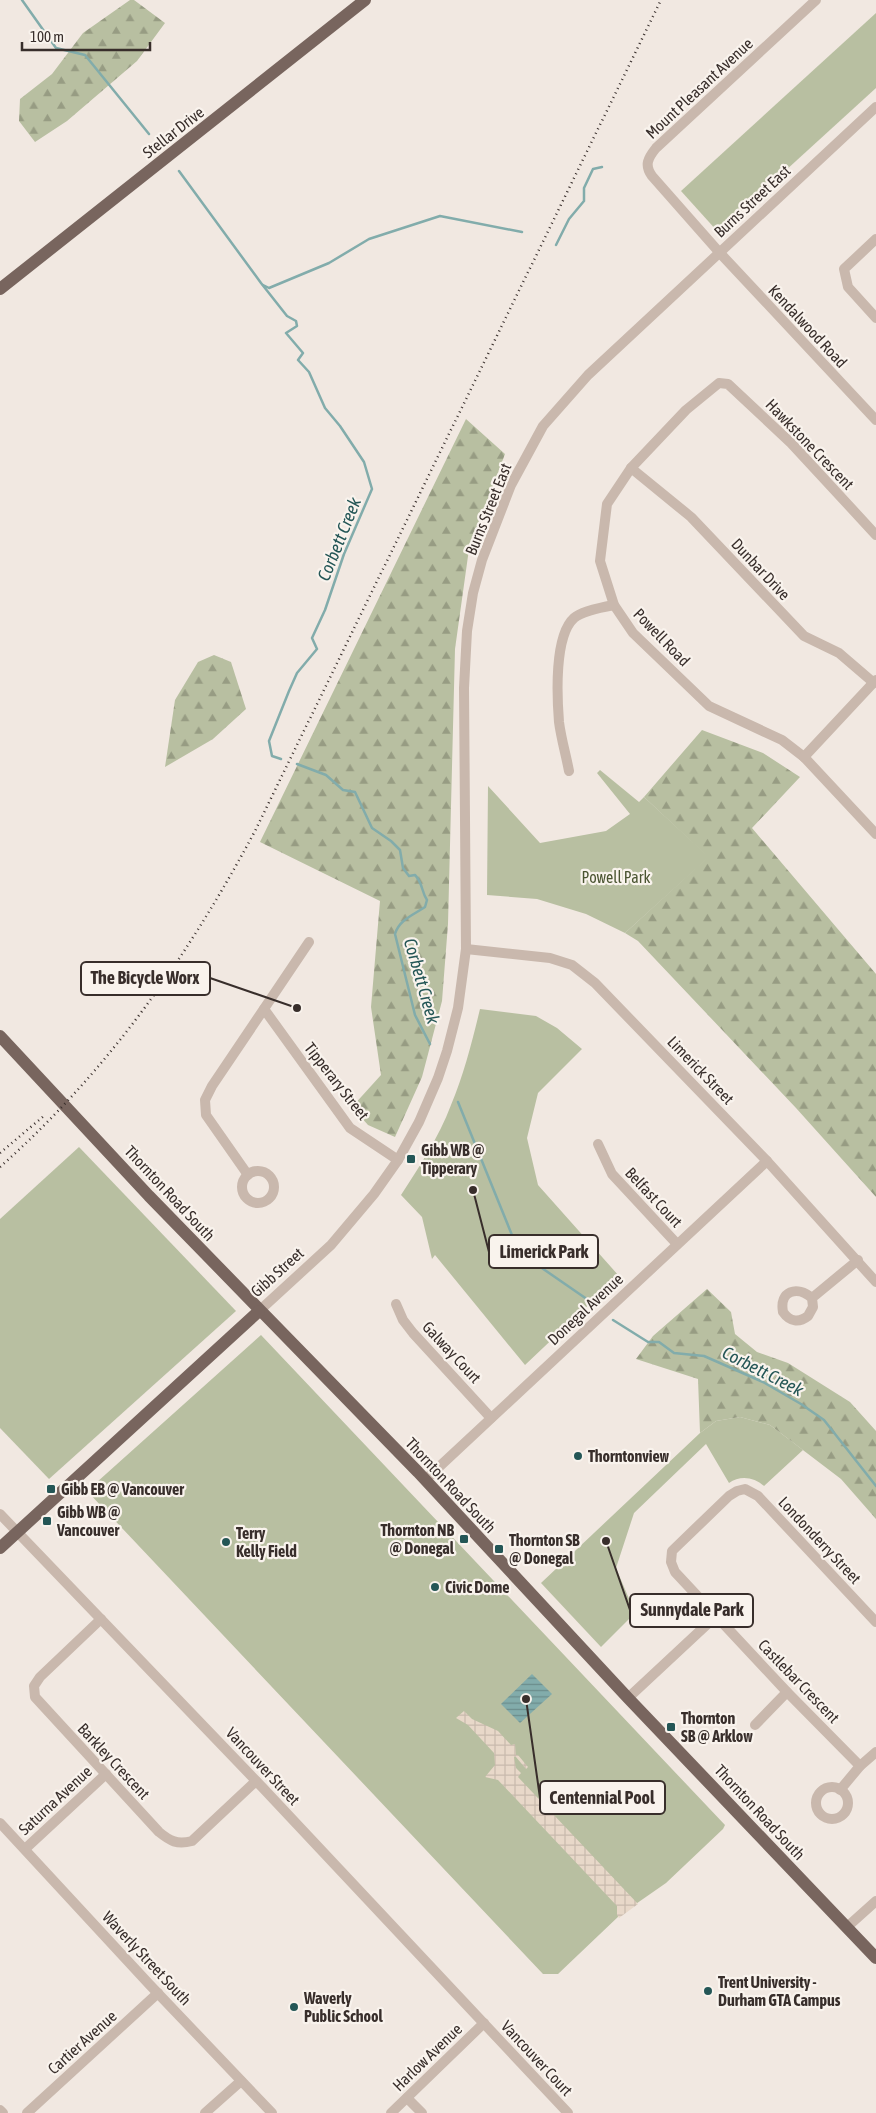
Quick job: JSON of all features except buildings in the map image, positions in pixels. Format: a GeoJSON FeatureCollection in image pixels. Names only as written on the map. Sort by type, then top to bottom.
{"type":"FeatureCollection","features":[{"type":"Feature","properties":{"kind":"main road","name":"Stellar Drive"},"geometry":{"type":"LineString","coordinates":[[0,289],[365,0]]}},
{"type":"Feature","properties":{"kind":"main road","name":"Thornton Road South"},"geometry":{"type":"LineString","coordinates":[[0,1036],[259,1311],[425,1480],[628,1698],[876,1958]]}},
{"type":"Feature","properties":{"kind":"main road","name":"Gibb Street"},"geometry":{"type":"LineString","coordinates":[[0,1548],[259,1311]]}},
{"type":"Feature","properties":{"kind":"street","name":"Mount Pleasant Avenue"},"geometry":{"type":"LineString","coordinates":[[720,252],[652,176],[648,167],[648,160],[656,148],[812,1]]}},
{"type":"Feature","properties":{"kind":"street","name":"Burns Street East"},"geometry":{"type":"LineString","coordinates":[[466,949],[465,666],[467,631],[482,560],[511,485],[543,426],[588,375],[876,108]]}},
{"type":"Feature","properties":{"kind":"street"},"geometry":{"type":"LineString","coordinates":[[876,239],[844,269],[848,287],[876,318]]}},
{"type":"Feature","properties":{"kind":"street","name":"Kendalwood Road"},"geometry":{"type":"LineString","coordinates":[[720,252],[876,420]]}},
{"type":"Feature","properties":{"kind":"street","name":"Powell Road"},"geometry":{"type":"LineString","coordinates":[[719,383],[686,410],[631,468],[607,504],[600,561],[614,605],[633,633],[709,706],[782,740],[804,757],[876,834]]}},
{"type":"Feature","properties":{"kind":"street","name":"Hawkstone Crescent"},"geometry":{"type":"LineString","coordinates":[[719,383],[728,384],[790,443],[874,529]]}},
{"type":"Feature","properties":{"kind":"street","name":"Dunbar Drive"},"geometry":{"type":"LineString","coordinates":[[631,468],[691,517],[804,636],[840,653],[875,682]]}},
{"type":"Feature","properties":{"kind":"street"},"geometry":{"type":"LineString","coordinates":[[569,771],[559,722],[558,651],[563,637],[574,618],[596,609],[614,605]]}},
{"type":"Feature","properties":{"kind":"street"},"geometry":{"type":"LineString","coordinates":[[804,757],[875,682]]}},
{"type":"Feature","properties":{"kind":"street"},"geometry":{"type":"LineString","coordinates":[[248,1175],[206,1115],[205,1100],[212,1086],[309,942]]}},
{"type":"Feature","properties":{"kind":"street","name":"Gibb Street"},"geometry":{"type":"LineString","coordinates":[[259,1311],[341,1234],[374,1194],[398,1160],[430,1100],[447,1051],[458,1008],[466,949]]}},
{"type":"Feature","properties":{"kind":"street","name":"Limerick Street"},"geometry":{"type":"LineString","coordinates":[[466,949],[550,958],[572,965],[595,983],[616,1002],[767,1161],[876,1282]]}},
{"type":"Feature","properties":{"kind":"street","name":"Tipperary Street"},"geometry":{"type":"LineString","coordinates":[[264,1009],[350,1128],[398,1160]]}},
{"type":"Feature","properties":{"kind":"street","name":"Belfast Court"},"geometry":{"type":"LineString","coordinates":[[598,1144],[612,1174],[677,1244]]}},
{"type":"Feature","properties":{"kind":"street","name":"Donegal Avenue"},"geometry":{"type":"LineString","coordinates":[[425,1480],[767,1161]]}},
{"type":"Feature","properties":{"kind":"street"},"geometry":{"type":"LineString","coordinates":[[812,1298],[858,1260]]}},
{"type":"Feature","properties":{"kind":"street","name":"Galway Court"},"geometry":{"type":"LineString","coordinates":[[396,1304],[403,1320],[413,1333],[491,1418]]}},
{"type":"Feature","properties":{"kind":"street","name":"Londonderry Street"},"geometry":{"type":"LineString","coordinates":[[737,1491],[745,1489],[758,1496],[876,1622]]}},
{"type":"Feature","properties":{"kind":"street","name":"Castlebar Crescent"},"geometry":{"type":"LineString","coordinates":[[737,1491],[672,1551],[671,1562],[675,1572],[787,1692],[860,1766]]}},
{"type":"Feature","properties":{"kind":"street","name":"Vancouver Street"},"geometry":{"type":"LineString","coordinates":[[0,1514],[256,1781],[484,2023]]}},
{"type":"Feature","properties":{"kind":"street"},"geometry":{"type":"LineString","coordinates":[[628,1698],[716,1616]]}},
{"type":"Feature","properties":{"kind":"street","name":"Barkley Crescent"},"geometry":{"type":"LineString","coordinates":[[101,1619],[40,1677],[34,1686],[35,1697],[159,1832],[171,1842],[181,1844],[192,1841],[256,1781]]}},
{"type":"Feature","properties":{"kind":"street"},"geometry":{"type":"LineString","coordinates":[[755,1724],[787,1692]]}},
{"type":"Feature","properties":{"kind":"street"},"geometry":{"type":"LineString","coordinates":[[840,1790],[860,1766],[876,1752]]}},
{"type":"Feature","properties":{"kind":"street","name":"Saturna Avenue"},"geometry":{"type":"LineString","coordinates":[[25,1849],[106,1774]]}},
{"type":"Feature","properties":{"kind":"street","name":"Waverly Street South"},"geometry":{"type":"LineString","coordinates":[[0,1823],[272,2113]]}},
{"type":"Feature","properties":{"kind":"street"},"geometry":{"type":"LineString","coordinates":[[847,1927],[876,1901]]}},
{"type":"Feature","properties":{"kind":"street","name":"Cartier Avenue"},"geometry":{"type":"LineString","coordinates":[[27,2113],[158,1993]]}},
{"type":"Feature","properties":{"kind":"street","name":"Harlow Avenue"},"geometry":{"type":"LineString","coordinates":[[391,2113],[484,2023]]}},
{"type":"Feature","properties":{"kind":"street","name":"Vancouver Court"},"geometry":{"type":"LineString","coordinates":[[484,2023],[568,2113]]}},
{"type":"Feature","properties":{"kind":"street"},"geometry":{"type":"LineString","coordinates":[[205,2113],[241,2081]]}},
{"type":"Feature","properties":{"kind":"street"},"geometry":{"type":"LineString","coordinates":[[407,2098],[422,2113]]}},
{"type":"Feature","properties":{"kind":"street"},"geometry":{"type":"LineString","coordinates":[[0,2110],[3,2113]]}},
{"type":"Feature","properties":{"kind":"green space"},"geometry":{"type":"Polygon","coordinates":[[[130,0],[134,0],[165,23],[137,61],[67,121],[35,142],[19,121],[20,99],[52,74],[83,33],[130,0]]]}},
{"type":"Feature","properties":{"kind":"green space"},"geometry":{"type":"Polygon","coordinates":[[[876,13],[876,88],[718,232],[681,191],[876,13]]]}},
{"type":"Feature","properties":{"kind":"green space"},"geometry":{"type":"Polygon","coordinates":[[[466,419],[505,454],[469,549],[455,649],[448,924],[442,1001],[422,1077],[395,1137],[368,1125],[352,1107],[381,1075],[371,1007],[380,901],[260,842],[466,419]]]}},
{"type":"Feature","properties":{"kind":"green space"},"geometry":{"type":"Polygon","coordinates":[[[214,655],[231,662],[246,709],[213,739],[165,767],[175,700],[198,662],[214,655]]]}},
{"type":"Feature","properties":{"kind":"green space"},"geometry":{"type":"Polygon","coordinates":[[[702,730],[763,753],[800,777],[752,828],[876,974],[876,1197],[796,1108],[638,941],[625,933],[708,857],[644,797],[702,730]]]}},
{"type":"Feature","properties":{"kind":"green space","name":"Powell Park"},"geometry":{"type":"Polygon","coordinates":[[[600,770],[639,802],[644,797],[709,857],[625,933],[586,914],[537,899],[487,895],[488,786],[540,843],[606,831],[630,814],[597,773],[600,770]]]}},
{"type":"Feature","properties":{"kind":"green space"},"geometry":{"type":"Polygon","coordinates":[[[480,1009],[536,1016],[557,1028],[582,1049],[538,1093],[527,1138],[538,1185],[619,1276],[525,1365],[435,1255],[432,1259],[422,1217],[401,1195],[441,1129],[464,1070],[480,1009]]]}},
{"type":"Feature","properties":{"kind":"green space"},"geometry":{"type":"Polygon","coordinates":[[[79,1147],[236,1311],[49,1479],[0,1428],[0,1219],[79,1147]]]}},
{"type":"Feature","properties":{"kind":"green space"},"geometry":{"type":"Polygon","coordinates":[[[707,1289],[731,1312],[735,1334],[757,1352],[788,1363],[850,1402],[876,1431],[876,1519],[841,1479],[770,1425],[740,1417],[716,1421],[700,1433],[698,1379],[636,1359],[653,1336],[707,1289]]]}},
{"type":"Feature","properties":{"kind":"green space"},"geometry":{"type":"Polygon","coordinates":[[[261,1335],[725,1825],[666,1883],[620,1915],[558,1974],[543,1974],[87,1491],[261,1335]]]}},
{"type":"Feature","properties":{"kind":"green space"},"geometry":{"type":"Polygon","coordinates":[[[740,1417],[770,1425],[803,1450],[764,1486],[747,1478],[733,1480],[729,1483],[706,1444],[634,1513],[616,1568],[635,1613],[601,1647],[541,1583],[700,1433],[716,1421],[740,1417]]]}},
{"type":"Feature","properties":{"kind":"shaded area"},"geometry":{"type":"Polygon","coordinates":[[[464,1711],[472,1719],[498,1731],[511,1745],[515,1744],[516,1755],[528,1767],[526,1769],[514,1757],[516,1768],[521,1773],[518,1777],[638,1904],[619,1918],[617,1906],[498,1780],[485,1777],[495,1765],[494,1753],[468,1725],[456,1718],[464,1711]]]}},
{"type":"Feature","properties":{"kind":"water"},"geometry":{"type":"Polygon","coordinates":[[[532,1674],[552,1694],[520,1723],[501,1704],[532,1674]]]}},
{"type":"Feature","properties":{"kind":"waterway","name":"Corbett Creek"},"geometry":{"type":"LineString","coordinates":[[22,0],[56,48],[85,55],[149,134]]}},
{"type":"Feature","properties":{"kind":"waterway"},"geometry":{"type":"LineString","coordinates":[[556,245],[569,219],[584,201],[584,188],[593,169],[602,167]]}},
{"type":"Feature","properties":{"kind":"waterway","name":"Corbett Creek"},"geometry":{"type":"LineString","coordinates":[[179,171],[261,283],[287,316],[296,321],[297,326],[286,333],[303,353],[298,360],[309,372],[325,408],[340,426],[364,462],[372,489],[344,554],[325,610],[312,638],[317,649],[297,673],[269,741],[272,756],[281,759]]}},
{"type":"Feature","properties":{"kind":"waterway"},"geometry":{"type":"LineString","coordinates":[[263,285],[269,288],[329,263],[369,239],[440,216],[522,232]]}},
{"type":"Feature","properties":{"kind":"waterway","name":"Corbett Creek"},"geometry":{"type":"LineString","coordinates":[[297,764],[326,775],[343,790],[355,792],[372,828],[391,841],[400,850],[403,868],[409,876],[415,875],[419,881],[427,900],[425,907],[403,921],[395,934],[415,1015],[430,1044]]}},
{"type":"Feature","properties":{"kind":"waterway","name":"Corbett Creek"},"geometry":{"type":"LineString","coordinates":[[458,1102],[514,1240],[523,1255],[594,1304]]}},
{"type":"Feature","properties":{"kind":"waterway","name":"Corbett Creek"},"geometry":{"type":"LineString","coordinates":[[613,1320],[648,1342],[659,1342],[674,1353],[704,1356],[763,1382],[801,1404],[824,1420],[876,1486]]}},
{"type":"Feature","properties":{"kind":"railway"},"geometry":{"type":"LineString","coordinates":[[0,1167],[76,1092],[110,1052],[173,968],[229,878],[255,831],[661,0]]}},
{"type":"Feature","properties":{"kind":"railway"},"geometry":{"type":"LineString","coordinates":[[0,1153],[45,1115]]}},
{"type":"Feature","properties":{"kind":"place","name":"The Bicycle Worx"},"geometry":{"type":"Point","coordinates":[297,1008]}},
{"type":"Feature","properties":{"kind":"place","name":"Gibb WB @ Tipperary"},"geometry":{"type":"Point","coordinates":[411,1159]}},
{"type":"Feature","properties":{"kind":"place","name":"Limerick Park"},"geometry":{"type":"Point","coordinates":[473,1190]}},
{"type":"Feature","properties":{"kind":"place","name":"Thorntonview"},"geometry":{"type":"Point","coordinates":[578,1456]}},
{"type":"Feature","properties":{"kind":"place","name":"Gibb EB @ Vancouver"},"geometry":{"type":"Point","coordinates":[51,1489]}},
{"type":"Feature","properties":{"kind":"place","name":"Gibb WB @ Vancouver"},"geometry":{"type":"Point","coordinates":[47,1521]}},
{"type":"Feature","properties":{"kind":"place","name":"Thornton NB @ Donegal"},"geometry":{"type":"Point","coordinates":[464,1539]}},
{"type":"Feature","properties":{"kind":"place","name":"Sunnydale Park"},"geometry":{"type":"Point","coordinates":[606,1541]}},
{"type":"Feature","properties":{"kind":"place","name":"Terry Kelly Field"},"geometry":{"type":"Point","coordinates":[226,1542]}},
{"type":"Feature","properties":{"kind":"place","name":"Thornton SB @ Donegal"},"geometry":{"type":"Point","coordinates":[499,1549]}},
{"type":"Feature","properties":{"kind":"place","name":"Civic Dome"},"geometry":{"type":"Point","coordinates":[435,1587]}},
{"type":"Feature","properties":{"kind":"place","name":"Centennial Pool"},"geometry":{"type":"Point","coordinates":[526,1699]}},
{"type":"Feature","properties":{"kind":"place","name":"Thornton SB @ Arklow"},"geometry":{"type":"Point","coordinates":[671,1727]}},
{"type":"Feature","properties":{"kind":"place","name":"Trent University - Durham GTA Campus"},"geometry":{"type":"Point","coordinates":[708,1991]}},
{"type":"Feature","properties":{"kind":"place","name":"Waverly Public School"},"geometry":{"type":"Point","coordinates":[294,2007]}}]}
